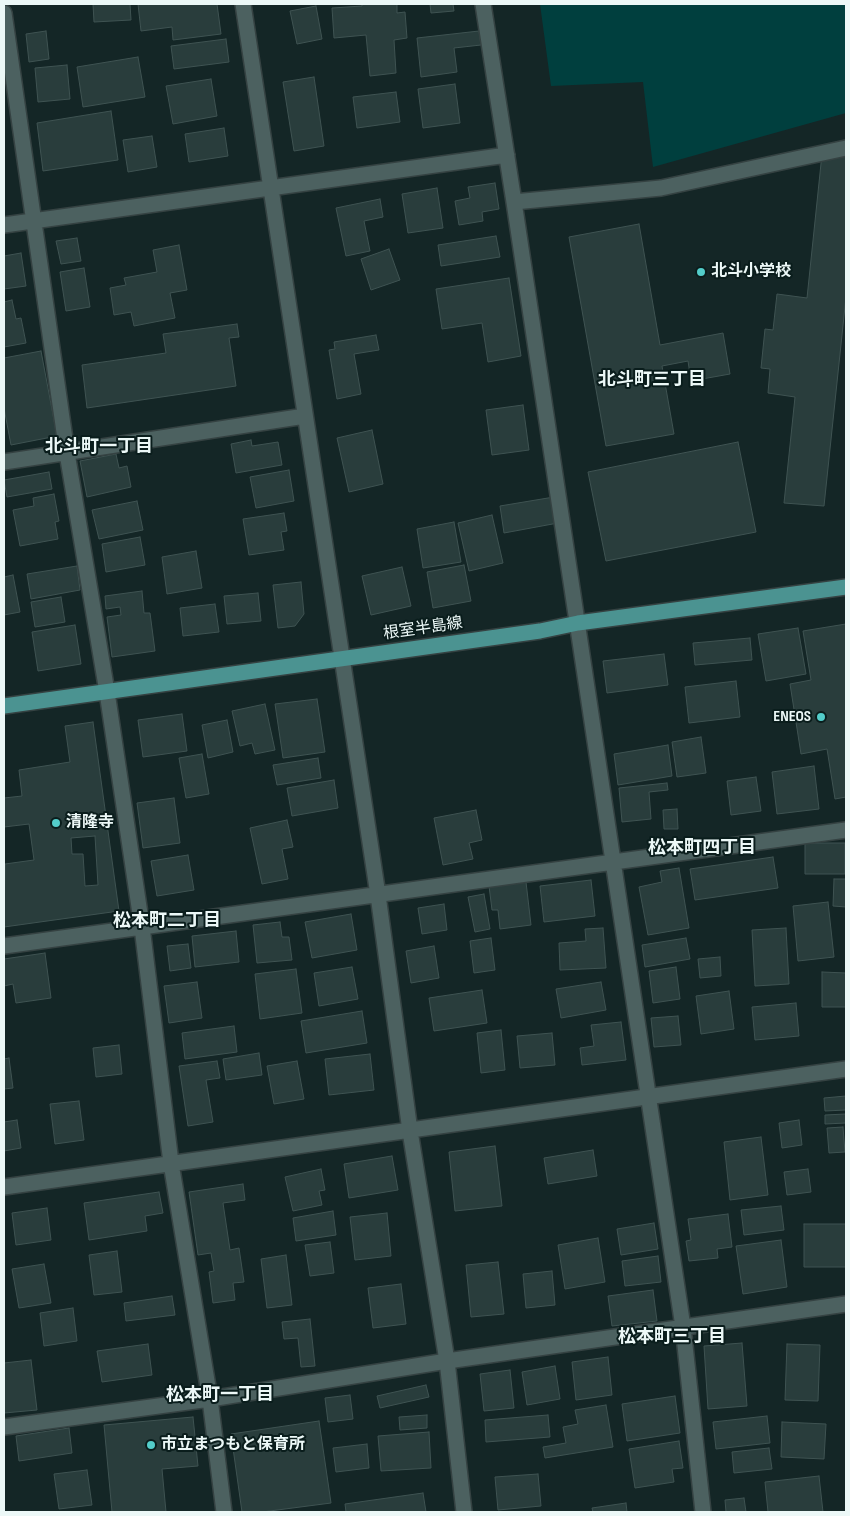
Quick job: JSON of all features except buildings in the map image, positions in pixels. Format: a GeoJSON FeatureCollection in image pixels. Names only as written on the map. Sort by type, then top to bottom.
{"type":"FeatureCollection","features":[{"type":"Feature","properties":{"kind":"main road","name":"根室半島線"},"geometry":{"type":"LineString","coordinates":[[4,706],[540,631],[578,623],[846,588]]}},
{"type":"Feature","properties":{"kind":"street"},"geometry":{"type":"LineString","coordinates":[[243,4],[340,659],[378,895],[410,1131],[447,1361],[464,1512]]}},
{"type":"Feature","properties":{"kind":"street"},"geometry":{"type":"LineString","coordinates":[[483,4],[683,1327],[703,1512]]}},
{"type":"Feature","properties":{"kind":"street"},"geometry":{"type":"LineString","coordinates":[[4,12],[67,453],[107,692],[142,927],[171,1163],[210,1399],[224,1512]]}},
{"type":"Feature","properties":{"kind":"street"},"geometry":{"type":"LineString","coordinates":[[514,202],[662,188],[846,148]]}},
{"type":"Feature","properties":{"kind":"street"},"geometry":{"type":"LineString","coordinates":[[4,226],[507,155]]}},
{"type":"Feature","properties":{"kind":"street"},"geometry":{"type":"LineString","coordinates":[[4,462],[305,416]]}},
{"type":"Feature","properties":{"kind":"street"},"geometry":{"type":"LineString","coordinates":[[4,946],[846,830]]}},
{"type":"Feature","properties":{"kind":"street"},"geometry":{"type":"LineString","coordinates":[[4,1187],[846,1069]]}},
{"type":"Feature","properties":{"kind":"street"},"geometry":{"type":"LineString","coordinates":[[4,1427],[210,1399],[447,1361],[846,1304]]}},
{"type":"Feature","properties":{"kind":"shaded area"},"geometry":{"type":"Polygon","coordinates":[[[540,4],[846,4],[846,113],[653,167],[643,82],[551,86],[540,4]]]}},
{"type":"Feature","properties":{"kind":"place","name":"北斗小学校"},"geometry":{"type":"Point","coordinates":[701,272]}},
{"type":"Feature","properties":{"kind":"place","name":"ENEOS"},"geometry":{"type":"Point","coordinates":[821,717]}},
{"type":"Feature","properties":{"kind":"place","name":"清隆寺"},"geometry":{"type":"Point","coordinates":[56,823]}},
{"type":"Feature","properties":{"kind":"place","name":"市立まつもと保育所"},"geometry":{"type":"Point","coordinates":[151,1445]}},
{"type":"Feature","properties":{"kind":"district","name":"北斗町三丁目"},"geometry":{"type":"Point","coordinates":[652,380]}},
{"type":"Feature","properties":{"kind":"district","name":"北斗町一丁目"},"geometry":{"type":"Point","coordinates":[99,447]}},
{"type":"Feature","properties":{"kind":"district","name":"松本町四丁目"},"geometry":{"type":"Point","coordinates":[702,848]}},
{"type":"Feature","properties":{"kind":"district","name":"松本町二丁目"},"geometry":{"type":"Point","coordinates":[167,921]}},
{"type":"Feature","properties":{"kind":"district","name":"松本町三丁目"},"geometry":{"type":"Point","coordinates":[672,1337]}},
{"type":"Feature","properties":{"kind":"district","name":"松本町一丁目"},"geometry":{"type":"Point","coordinates":[220,1395]}}]}
